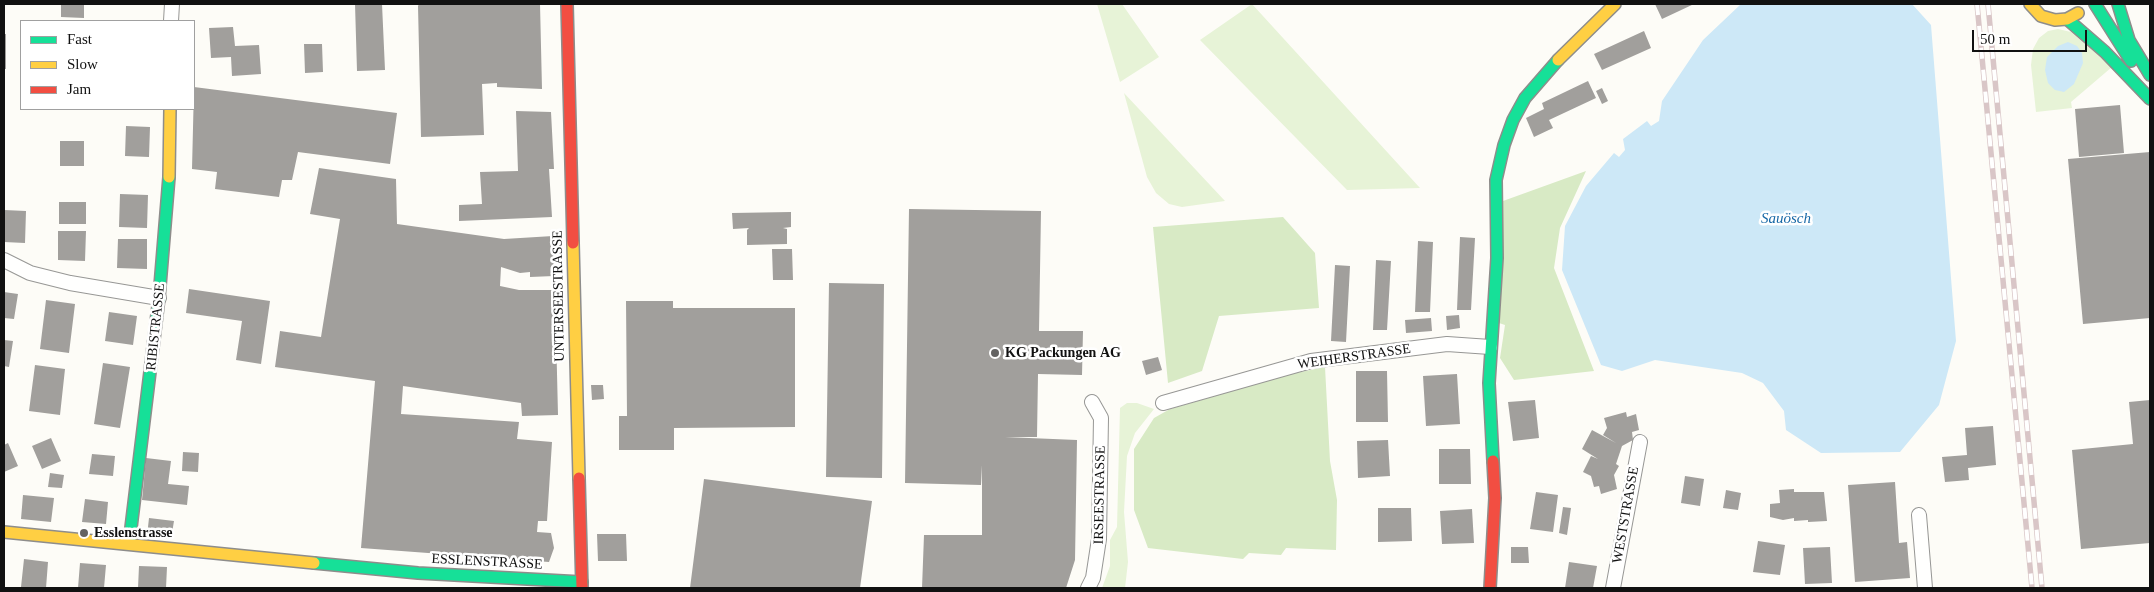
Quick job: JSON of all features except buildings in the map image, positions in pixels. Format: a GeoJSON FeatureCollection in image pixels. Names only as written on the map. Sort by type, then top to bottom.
{"type":"FeatureCollection","features":[{"type":"Feature","properties":{"kind":"main road","name":"UNTERSEESTRASSE"},"geometry":{"type":"LineString","coordinates":[[567,4],[582,585]]}},
{"type":"Feature","properties":{"kind":"main road"},"geometry":{"type":"LineString","coordinates":[[1490,588],[1495,498],[1489,382],[1490,347],[1497,258],[1495,189],[1504,145],[1513,120],[1524,98],[1544,73],[1615,4]]}},
{"type":"Feature","properties":{"kind":"main road"},"geometry":{"type":"LineString","coordinates":[[2030,4],[2035,11],[2048,19],[2067,19],[2080,12],[2086,4]]}},
{"type":"Feature","properties":{"kind":"main road"},"geometry":{"type":"LineString","coordinates":[[2095,4],[2120,46],[2150,84]]}},
{"type":"Feature","properties":{"kind":"main road"},"geometry":{"type":"LineString","coordinates":[[2118,4],[2129,40],[2150,75]]}},
{"type":"Feature","properties":{"kind":"main road"},"geometry":{"type":"LineString","coordinates":[[2067,19],[2105,52],[2150,99]]}},
{"type":"Feature","properties":{"kind":"main road","name":"RIBISTRASSE"},"geometry":{"type":"LineString","coordinates":[[128,544],[159,298],[169,184],[170,110]]}},
{"type":"Feature","properties":{"kind":"main road","name":"ESSLENSTRASSE"},"geometry":{"type":"LineString","coordinates":[[4,532],[418,573],[582,585]]}},
{"type":"Feature","properties":{"kind":"street"},"geometry":{"type":"LineString","coordinates":[[171,20],[172,4]]}},
{"type":"Feature","properties":{"kind":"street"},"geometry":{"type":"LineString","coordinates":[[4,260],[30,272],[70,283],[159,298]]}},
{"type":"Feature","properties":{"kind":"street","name":"WEIHERSTRASSE"},"geometry":{"type":"LineString","coordinates":[[1163,403],[1311,361],[1447,344],[1490,347]]}},
{"type":"Feature","properties":{"kind":"street","name":"IRSEESTRASSE"},"geometry":{"type":"LineString","coordinates":[[1088,588],[1093,578],[1100,539],[1101,418],[1092,402]]}},
{"type":"Feature","properties":{"kind":"street","name":"WESTSTRASSE"},"geometry":{"type":"LineString","coordinates":[[1613,588],[1640,442]]}},
{"type":"Feature","properties":{"kind":"street"},"geometry":{"type":"LineString","coordinates":[[1919,515],[1925,588]]}},
{"type":"Feature","properties":{"kind":"green space"},"geometry":{"type":"Polygon","coordinates":[[[1097,4],[1122,4],[1159,57],[1120,82],[1097,4]]]}},
{"type":"Feature","properties":{"kind":"green space"},"geometry":{"type":"Polygon","coordinates":[[[1252,4],[1420,188],[1347,190],[1200,40],[1252,4]]]}},
{"type":"Feature","properties":{"kind":"green space"},"geometry":{"type":"Polygon","coordinates":[[[2058,29],[2071,32],[2112,67],[2071,102],[2072,108],[2036,112],[2031,65],[2033,49],[2039,38],[2048,31],[2058,29]]]}},
{"type":"Feature","properties":{"kind":"green space"},"geometry":{"type":"Polygon","coordinates":[[[1124,93],[1225,201],[1182,207],[1169,204],[1156,193],[1147,177],[1124,93]]]}},
{"type":"Feature","properties":{"kind":"green space"},"geometry":{"type":"Polygon","coordinates":[[[1586,171],[1560,228],[1554,268],[1594,371],[1514,380],[1500,358],[1505,325],[1499,323],[1503,201],[1586,171]]]}},
{"type":"Feature","properties":{"kind":"green space"},"geometry":{"type":"Polygon","coordinates":[[[1283,217],[1315,253],[1319,308],[1219,316],[1202,371],[1168,383],[1153,227],[1283,217]]]}},
{"type":"Feature","properties":{"kind":"green space"},"geometry":{"type":"Polygon","coordinates":[[[1325,367],[1330,461],[1337,500],[1336,550],[1286,548],[1281,555],[1249,553],[1243,559],[1148,548],[1134,510],[1134,449],[1154,418],[1170,409],[1291,374],[1325,367]]]}},
{"type":"Feature","properties":{"kind":"green space"},"geometry":{"type":"Polygon","coordinates":[[[1127,403],[1137,403],[1154,409],[1135,433],[1127,456],[1124,512],[1128,562],[1125,588],[1102,588],[1110,566],[1110,540],[1117,527],[1120,408],[1127,403]]]}},
{"type":"Feature","properties":{"kind":"water","name":"Sauösch"},"geometry":{"type":"Polygon","coordinates":[[[1741,4],[1912,4],[1931,25],[1956,341],[1939,405],[1900,452],[1821,453],[1786,430],[1784,411],[1763,383],[1742,373],[1655,360],[1622,371],[1601,365],[1562,270],[1565,226],[1586,186],[1614,153],[1619,157],[1625,150],[1623,139],[1647,121],[1651,126],[1659,121],[1662,101],[1703,40],[1741,4]]]}},
{"type":"Feature","properties":{"kind":"water"},"geometry":{"type":"Polygon","coordinates":[[[2068,42],[2077,46],[2082,53],[2083,63],[2074,84],[2064,92],[2055,90],[2048,83],[2045,70],[2047,57],[2058,46],[2068,42]]]}},
{"type":"Feature","properties":{"kind":"railway"},"geometry":{"type":"LineString","coordinates":[[1977,4],[2032,588]]}},
{"type":"Feature","properties":{"kind":"railway"},"geometry":{"type":"LineString","coordinates":[[1988,4],[2042,588]]}},
{"type":"Feature","properties":{"kind":"traffic: fast"},"geometry":{"type":"LineString","coordinates":[[2095,4],[2131,61]]}},
{"type":"Feature","properties":{"kind":"traffic: fast"},"geometry":{"type":"LineString","coordinates":[[2118,4],[2129,40],[2150,75]]}},
{"type":"Feature","properties":{"kind":"traffic: fast"},"geometry":{"type":"LineString","coordinates":[[2067,19],[2105,52],[2150,99]]}},
{"type":"Feature","properties":{"kind":"traffic: fast"},"geometry":{"type":"LineString","coordinates":[[1493,461],[1489,383],[1497,258],[1496,180],[1504,145],[1513,120],[1525,98],[1558,60]]}},
{"type":"Feature","properties":{"kind":"traffic: fast"},"geometry":{"type":"LineString","coordinates":[[129,544],[159,298],[169,177]]}},
{"type":"Feature","properties":{"kind":"traffic: fast"},"geometry":{"type":"LineString","coordinates":[[314,563],[418,573],[582,582]]}},
{"type":"Feature","properties":{"kind":"traffic: slow"},"geometry":{"type":"LineString","coordinates":[[1558,60],[1615,4]]}},
{"type":"Feature","properties":{"kind":"traffic: slow"},"geometry":{"type":"LineString","coordinates":[[2030,4],[2041,16],[2055,20],[2067,19],[2078,13]]}},
{"type":"Feature","properties":{"kind":"traffic: slow"},"geometry":{"type":"LineString","coordinates":[[169,177],[170,110]]}},
{"type":"Feature","properties":{"kind":"traffic: slow"},"geometry":{"type":"LineString","coordinates":[[573,243],[579,478]]}},
{"type":"Feature","properties":{"kind":"traffic: slow"},"geometry":{"type":"LineString","coordinates":[[4,532],[314,563]]}},
{"type":"Feature","properties":{"kind":"traffic: jam"},"geometry":{"type":"LineString","coordinates":[[567,4],[573,243]]}},
{"type":"Feature","properties":{"kind":"traffic: jam"},"geometry":{"type":"LineString","coordinates":[[1490,588],[1495,498],[1493,461]]}},
{"type":"Feature","properties":{"kind":"traffic: jam"},"geometry":{"type":"LineString","coordinates":[[579,478],[582,588]]}},
{"type":"Feature","properties":{"kind":"place","name":"KG Packungen AG"},"geometry":{"type":"Point","coordinates":[995,353]}},
{"type":"Feature","properties":{"kind":"place","name":"Esslenstrasse"},"geometry":{"type":"Point","coordinates":[84,533]}}]}
